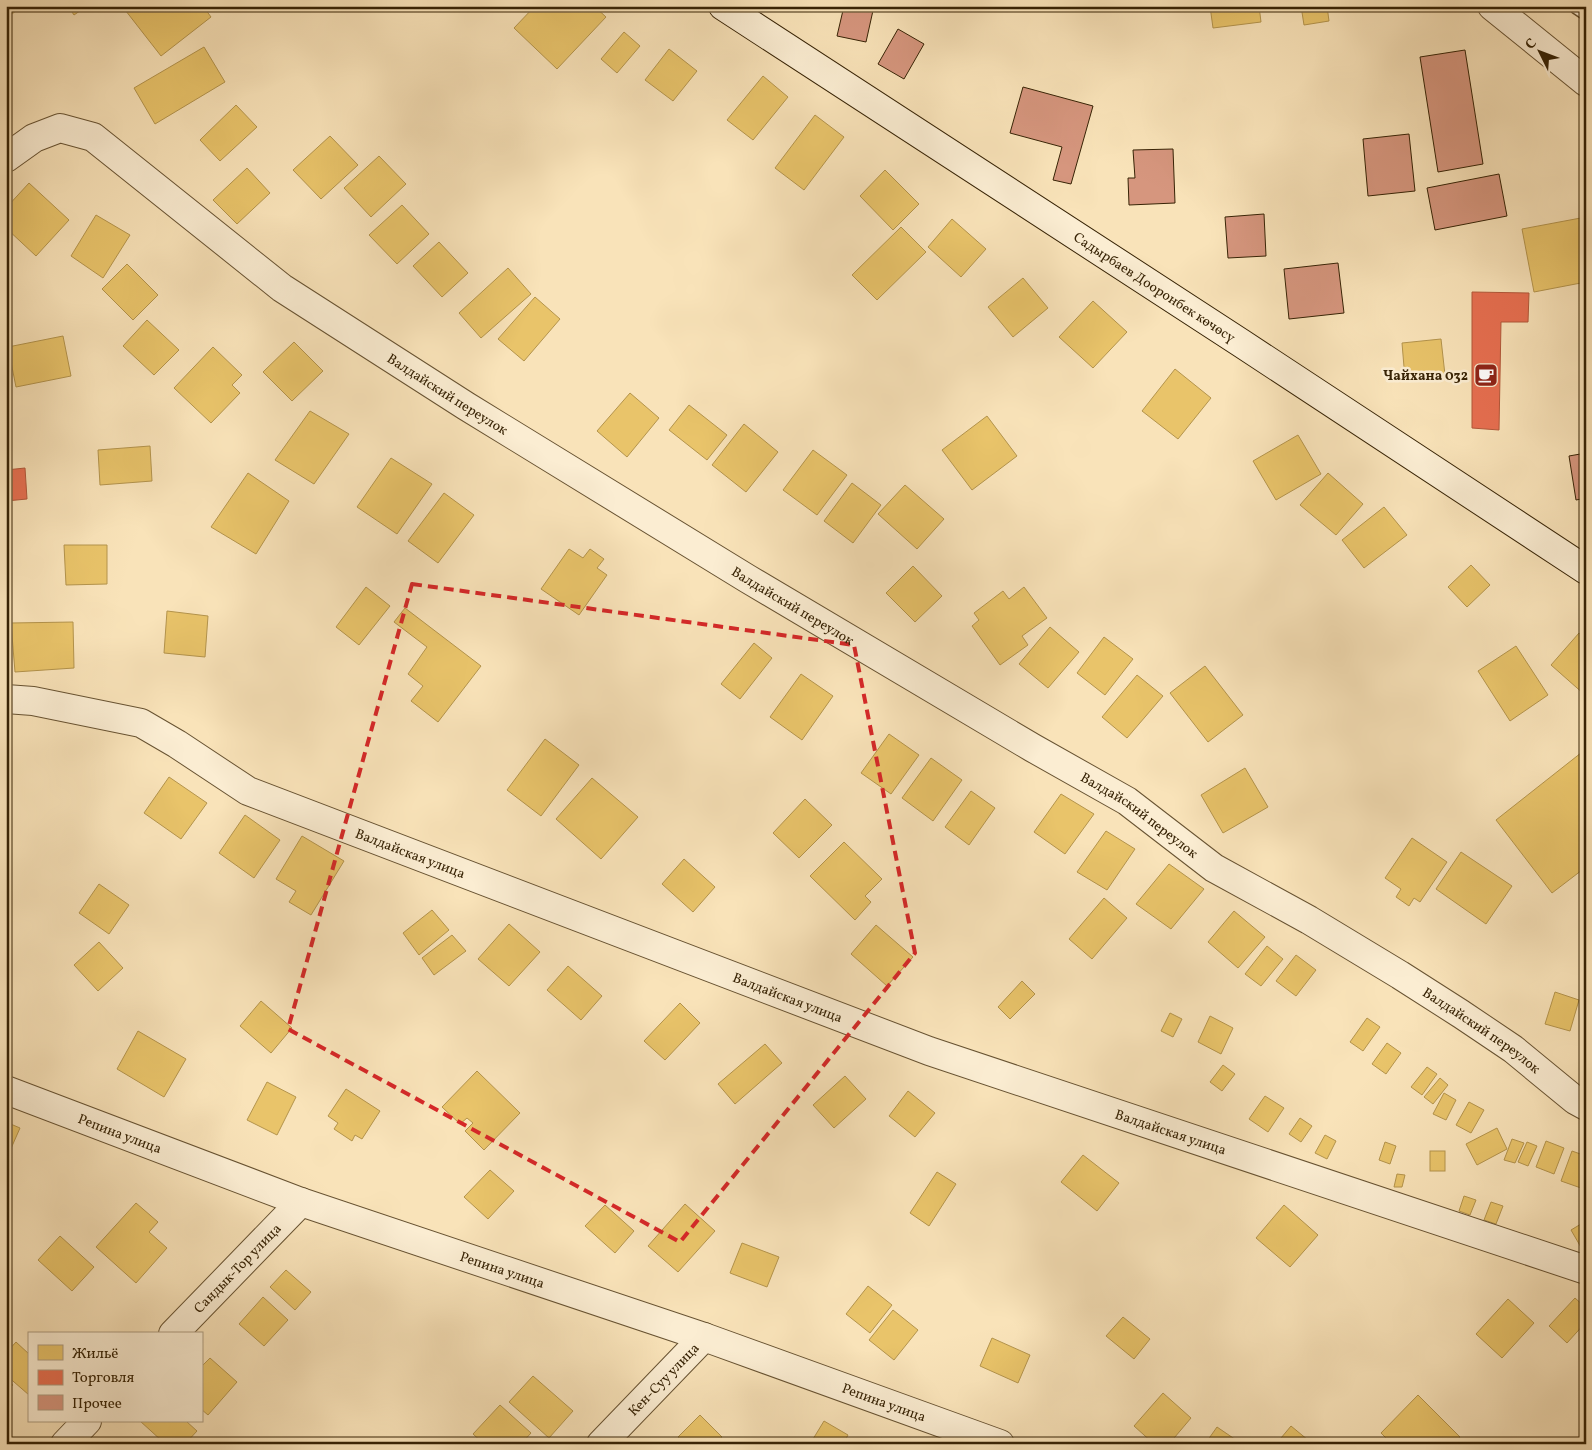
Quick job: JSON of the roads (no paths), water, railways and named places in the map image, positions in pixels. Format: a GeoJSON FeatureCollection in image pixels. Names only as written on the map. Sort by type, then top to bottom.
{"type":"FeatureCollection","features":[{"type":"Feature","properties":{"kind":"street","name":"Садырбаев Дооронбек көчөсү"},"geometry":{"type":"LineString","coordinates":[[723,6],[1586,570]]}},
{"type":"Feature","properties":{"kind":"street"},"geometry":{"type":"LineString","coordinates":[[1492,6],[1586,82]]}},
{"type":"Feature","properties":{"kind":"street","name":"Валдайский переулок"},"geometry":{"type":"LineString","coordinates":[[6,158],[34,138],[60,128],[93,137],[291,294],[466,406],[739,574],[1033,748],[1127,801],[1214,868],[1309,920],[1461,1014],[1513,1049],[1575,1100],[1586,1106]]}},
{"type":"Feature","properties":{"kind":"street","name":"Валдайская улица"},"geometry":{"type":"LineString","coordinates":[[6,699],[33,701],[141,723],[177,744],[248,791],[929,1051],[1586,1270]]}},
{"type":"Feature","properties":{"kind":"street","name":"Репина улица"},"geometry":{"type":"LineString","coordinates":[[6,1090],[301,1202],[704,1337],[1000,1444]]}},
{"type":"Feature","properties":{"kind":"street","name":"Сандык-Тор улица"},"geometry":{"type":"LineString","coordinates":[[174,1332],[301,1202]]}},
{"type":"Feature","properties":{"kind":"street","name":"Кен-Суу улица"},"geometry":{"type":"LineString","coordinates":[[601,1444],[704,1337]]}},
{"type":"Feature","properties":{"kind":"street"},"geometry":{"type":"LineString","coordinates":[[65,1444],[86,1422]]}},
{"type":"Feature","properties":{"kind":"lane"},"geometry":{"type":"LineString","coordinates":[[1577,6],[1586,12]]}},
{"type":"Feature","properties":{"kind":"place","name":"Чайхана 032"},"geometry":{"type":"Point","coordinates":[1486,375]}}]}
